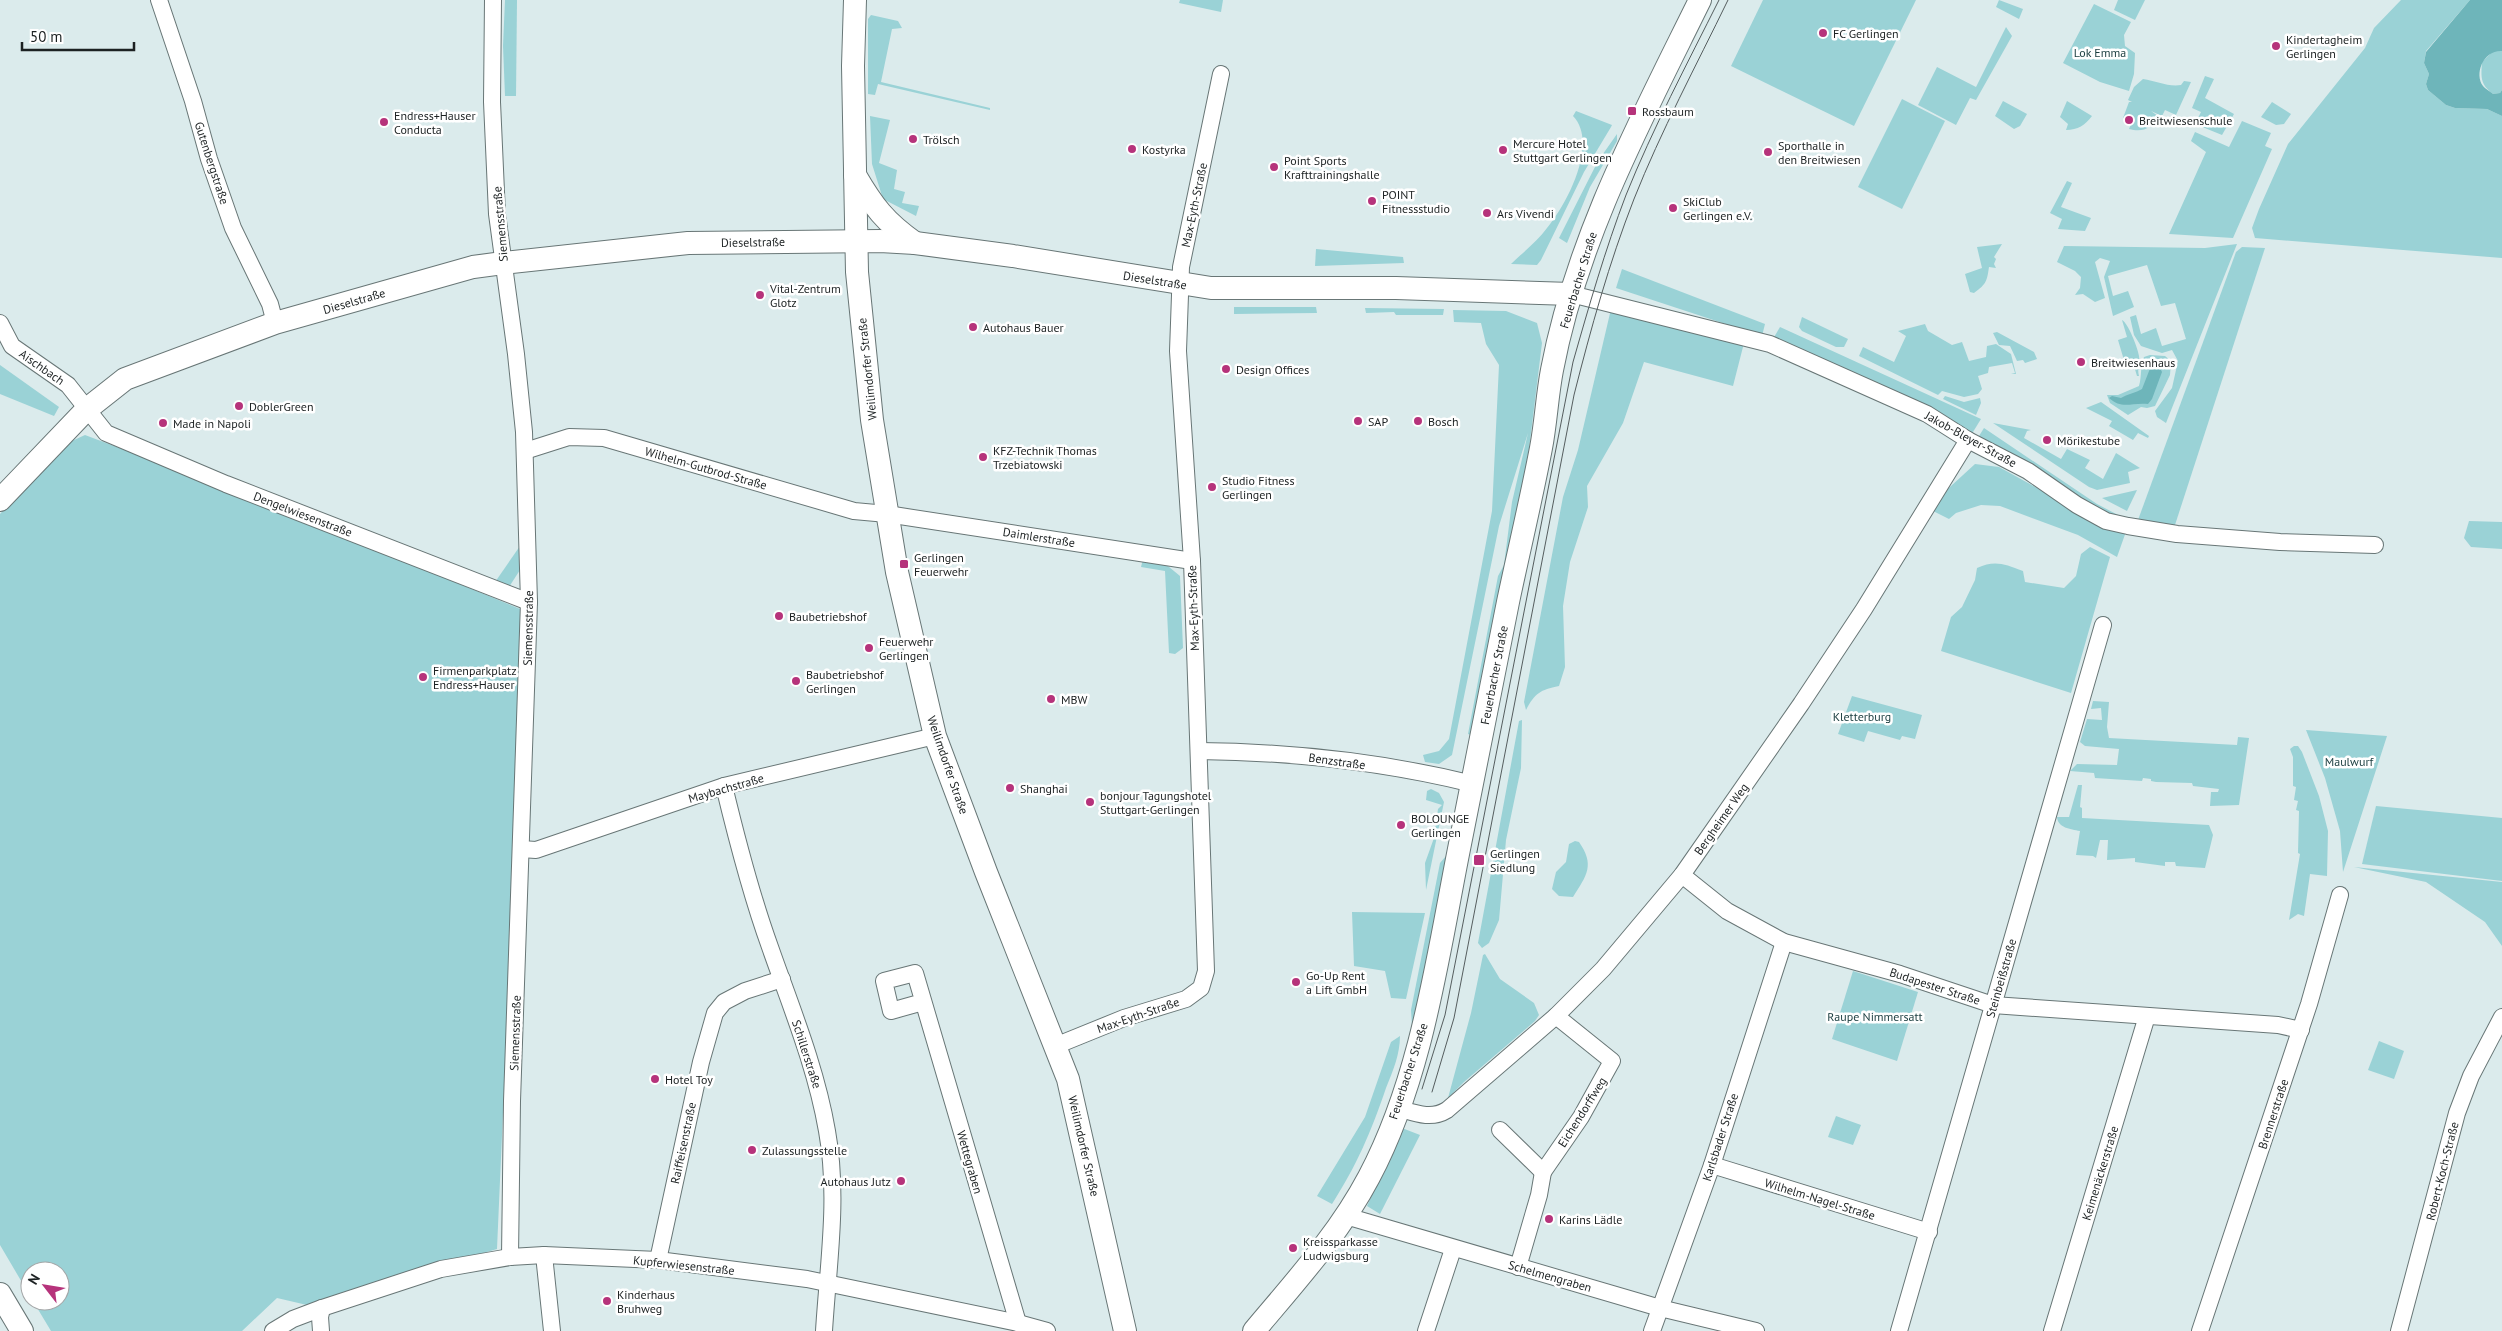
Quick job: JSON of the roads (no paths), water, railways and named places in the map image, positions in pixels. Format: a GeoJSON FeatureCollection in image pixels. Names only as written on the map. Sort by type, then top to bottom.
{"type":"FeatureCollection","features":[{"type":"Feature","properties":{"kind":"main road","name":"Weilimdorfer Straße"},"geometry":{"type":"LineString","coordinates":[[855,0],[855,241],[867,379],[897,572],[935,736],[986,872],[1068,1078],[1124,1331]]}},
{"type":"Feature","properties":{"kind":"main road","name":"Feuerbacher Straße"},"geometry":{"type":"LineString","coordinates":[[1254,1331],[1321,1250],[1346,1216],[1370,1176],[1398,1108],[1430,1002],[1508,602],[1542,444],[1552,370],[1571,294],[1583,254],[1611,180],[1700,0]]}},
{"type":"Feature","properties":{"kind":"main road"},"geometry":{"type":"LineString","coordinates":[[855,174],[879,212],[892,227],[915,243]]}},
{"type":"Feature","properties":{"kind":"main road","name":"Dieselstraße"},"geometry":{"type":"LineString","coordinates":[[0,500],[87,409],[125,379],[275,323],[473,267],[503,263],[688,243],[855,241],[915,243],[1013,256],[1180,285],[1211,288],[1396,288],[1571,294]]}},
{"type":"Feature","properties":{"kind":"main road"},"geometry":{"type":"LineString","coordinates":[[0,1294],[22,1331]]}},
{"type":"Feature","properties":{"kind":"street","name":"Gutenbergstraße"},"geometry":{"type":"LineString","coordinates":[[159,0],[193,101],[209,160],[230,219],[270,304],[275,323]]}},
{"type":"Feature","properties":{"kind":"street","name":"Siemensstraße"},"geometry":{"type":"LineString","coordinates":[[493,0],[492,102],[498,229],[516,354],[524,451],[529,602],[512,1102],[510,1257]]}},
{"type":"Feature","properties":{"kind":"street","name":"Max-Eyth-Straße"},"geometry":{"type":"LineString","coordinates":[[1055,1046],[1124,1018],[1186,999],[1200,988],[1206,971],[1192,561],[1178,351],[1181,267],[1222,74]]}},
{"type":"Feature","properties":{"kind":"street","name":"Jakob-Bleyer-Straße"},"geometry":{"type":"LineString","coordinates":[[1571,294],[1770,344],[1927,414],[1968,440],[2028,471],[2077,505],[2106,520],[2128,526],[2177,534],[2280,542],[2375,546]]}},
{"type":"Feature","properties":{"kind":"street","name":"Aischbach"},"geometry":{"type":"LineString","coordinates":[[0,323],[12,346],[68,385],[87,409]]}},
{"type":"Feature","properties":{"kind":"street","name":"Dengelwiesenstraße"},"geometry":{"type":"LineString","coordinates":[[87,409],[106,433],[121,440],[226,484],[529,602]]}},
{"type":"Feature","properties":{"kind":"street","name":"Wilhelm-Gutbrod-Straße"},"geometry":{"type":"LineString","coordinates":[[524,451],[569,437],[604,438],[854,511],[887,514]]}},
{"type":"Feature","properties":{"kind":"street","name":"Bergheimer Weg"},"geometry":{"type":"LineString","coordinates":[[1398,1108],[1431,1116],[1438,1115],[1556,1016],[1603,969],[1682,875],[1802,704],[1864,609],[1968,440]]}},
{"type":"Feature","properties":{"kind":"street","name":"Daimlerstraße"},"geometry":{"type":"LineString","coordinates":[[887,514],[1192,561]]}},
{"type":"Feature","properties":{"kind":"street","name":"Steinbeißstraße"},"geometry":{"type":"LineString","coordinates":[[1900,1331],[2103,625]]}},
{"type":"Feature","properties":{"kind":"street","name":"Maybachstraße"},"geometry":{"type":"LineString","coordinates":[[521,849],[536,850],[724,786],[935,736]]}},
{"type":"Feature","properties":{"kind":"street","name":"Benzstraße"},"geometry":{"type":"LineString","coordinates":[[1199,751],[1255,751],[1331,759],[1473,784]]}},
{"type":"Feature","properties":{"kind":"street","name":"Schillerstraße"},"geometry":{"type":"LineString","coordinates":[[724,786],[740,849],[819,1090],[827,1131],[832,1187],[831,1252],[824,1331]]}},
{"type":"Feature","properties":{"kind":"street","name":"Budapester Straße"},"geometry":{"type":"LineString","coordinates":[[1682,875],[1726,911],[1784,942],[1900,974],[1993,1005],[2278,1025],[2301,1030]]}},
{"type":"Feature","properties":{"kind":"street","name":"Brennerstraße"},"geometry":{"type":"LineString","coordinates":[[2200,1331],[2301,1030],[2340,896]]}},
{"type":"Feature","properties":{"kind":"street","name":"Karlsbader Straße"},"geometry":{"type":"LineString","coordinates":[[1652,1331],[1712,1165],[1784,942]]}},
{"type":"Feature","properties":{"kind":"street","name":"Raiffeisenstraße"},"geometry":{"type":"LineString","coordinates":[[658,1260],[701,1062],[716,1013],[724,1002],[745,991],[782,979]]}},
{"type":"Feature","properties":{"kind":"street","name":"Wettegraben"},"geometry":{"type":"LineString","coordinates":[[923,1002],[1018,1323]]}},
{"type":"Feature","properties":{"kind":"street","name":"Eichendorffweg"},"geometry":{"type":"LineString","coordinates":[[1518,1267],[1539,1195],[1543,1172],[1581,1118],[1612,1061],[1556,1016]]}},
{"type":"Feature","properties":{"kind":"street","name":"Keimenäckerstraße"},"geometry":{"type":"LineString","coordinates":[[2052,1331],[2147,1016]]}},
{"type":"Feature","properties":{"kind":"street","name":"Robert-Koch-Straße"},"geometry":{"type":"LineString","coordinates":[[2399,1331],[2457,1113],[2472,1076],[2502,1017]]}},
{"type":"Feature","properties":{"kind":"street"},"geometry":{"type":"LineString","coordinates":[[1500,1130],[1543,1172]]}},
{"type":"Feature","properties":{"kind":"street","name":"Wilhelm-Nagel-Straße"},"geometry":{"type":"LineString","coordinates":[[1712,1165],[1929,1232]]}},
{"type":"Feature","properties":{"kind":"street","name":"Schelmengraben"},"geometry":{"type":"LineString","coordinates":[[1346,1216],[1660,1308],[1756,1331]]}},
{"type":"Feature","properties":{"kind":"street"},"geometry":{"type":"LineString","coordinates":[[1426,1331],[1453,1248]]}},
{"type":"Feature","properties":{"kind":"street","name":"Kupferwiesenstraße"},"geometry":{"type":"LineString","coordinates":[[273,1331],[293,1319],[322,1308],[441,1270],[510,1257],[544,1256],[658,1260],[827,1283],[1048,1331]]}},
{"type":"Feature","properties":{"kind":"street"},"geometry":{"type":"LineString","coordinates":[[544,1256],[552,1331]]}},
{"type":"Feature","properties":{"kind":"street"},"geometry":{"type":"LineString","coordinates":[[321,1331],[320,1317],[322,1308]]}},
{"type":"Feature","properties":{"kind":"tram line"},"geometry":{"type":"LineString","coordinates":[[1422,1089],[1445,1015],[1573,362],[1604,257],[1636,170],[1719,0]]}},
{"type":"Feature","properties":{"kind":"tram line"},"geometry":{"type":"LineString","coordinates":[[1432,1092],[1454,1018],[1574,395],[1587,345],[1609,271],[1644,174],[1728,0]]}},
{"type":"Feature","properties":{"kind":"place","name":"FC Gerlingen"},"geometry":{"type":"Point","coordinates":[1823,33]}},
{"type":"Feature","properties":{"kind":"place","name":"Kindertagheim Gerlingen"},"geometry":{"type":"Point","coordinates":[2276,46]}},
{"type":"Feature","properties":{"kind":"place","name":"Rossbaum"},"geometry":{"type":"Point","coordinates":[1632,111]}},
{"type":"Feature","properties":{"kind":"place","name":"Breitwiesenschule"},"geometry":{"type":"Point","coordinates":[2129,120]}},
{"type":"Feature","properties":{"kind":"place","name":"Endress+Hauser Conducta"},"geometry":{"type":"Point","coordinates":[384,122]}},
{"type":"Feature","properties":{"kind":"place","name":"Trölsch"},"geometry":{"type":"Point","coordinates":[913,139]}},
{"type":"Feature","properties":{"kind":"place","name":"Kostyrka"},"geometry":{"type":"Point","coordinates":[1132,149]}},
{"type":"Feature","properties":{"kind":"place","name":"Mercure Hotel Stuttgart Gerlingen"},"geometry":{"type":"Point","coordinates":[1503,150]}},
{"type":"Feature","properties":{"kind":"place","name":"Sporthalle in den Breitwiesen"},"geometry":{"type":"Point","coordinates":[1768,152]}},
{"type":"Feature","properties":{"kind":"place","name":"Point Sports Krafttrainingshalle"},"geometry":{"type":"Point","coordinates":[1274,167]}},
{"type":"Feature","properties":{"kind":"place","name":"POINT Fitnessstudio"},"geometry":{"type":"Point","coordinates":[1372,201]}},
{"type":"Feature","properties":{"kind":"place","name":"SkiClub Gerlingen e.V."},"geometry":{"type":"Point","coordinates":[1673,208]}},
{"type":"Feature","properties":{"kind":"place","name":"Ars Vivendi"},"geometry":{"type":"Point","coordinates":[1487,213]}},
{"type":"Feature","properties":{"kind":"place","name":"Vital-Zentrum Glotz"},"geometry":{"type":"Point","coordinates":[760,295]}},
{"type":"Feature","properties":{"kind":"place","name":"Autohaus Bauer"},"geometry":{"type":"Point","coordinates":[973,327]}},
{"type":"Feature","properties":{"kind":"place","name":"Breitwiesenhaus"},"geometry":{"type":"Point","coordinates":[2081,362]}},
{"type":"Feature","properties":{"kind":"place","name":"Design Offices"},"geometry":{"type":"Point","coordinates":[1226,369]}},
{"type":"Feature","properties":{"kind":"place","name":"DoblerGreen"},"geometry":{"type":"Point","coordinates":[239,406]}},
{"type":"Feature","properties":{"kind":"place","name":"SAP"},"geometry":{"type":"Point","coordinates":[1358,421]}},
{"type":"Feature","properties":{"kind":"place","name":"Bosch"},"geometry":{"type":"Point","coordinates":[1418,421]}},
{"type":"Feature","properties":{"kind":"place","name":"Made in Napoli"},"geometry":{"type":"Point","coordinates":[163,423]}},
{"type":"Feature","properties":{"kind":"place","name":"Mörikestube"},"geometry":{"type":"Point","coordinates":[2047,440]}},
{"type":"Feature","properties":{"kind":"place","name":"KFZ-Technik Thomas Trzebiatowski"},"geometry":{"type":"Point","coordinates":[983,457]}},
{"type":"Feature","properties":{"kind":"place","name":"Studio Fitness Gerlingen"},"geometry":{"type":"Point","coordinates":[1212,487]}},
{"type":"Feature","properties":{"kind":"place","name":"Gerlingen Feuerwehr"},"geometry":{"type":"Point","coordinates":[904,564]}},
{"type":"Feature","properties":{"kind":"place","name":"Baubetriebshof"},"geometry":{"type":"Point","coordinates":[779,616]}},
{"type":"Feature","properties":{"kind":"place","name":"Feuerwehr Gerlingen"},"geometry":{"type":"Point","coordinates":[869,648]}},
{"type":"Feature","properties":{"kind":"place","name":"Firmenparkplatz Endress+Hauser"},"geometry":{"type":"Point","coordinates":[423,677]}},
{"type":"Feature","properties":{"kind":"place","name":"Baubetriebshof Gerlingen"},"geometry":{"type":"Point","coordinates":[796,681]}},
{"type":"Feature","properties":{"kind":"place","name":"MBW"},"geometry":{"type":"Point","coordinates":[1051,699]}},
{"type":"Feature","properties":{"kind":"place","name":"Shanghai"},"geometry":{"type":"Point","coordinates":[1010,788]}},
{"type":"Feature","properties":{"kind":"place","name":"bonjour Tagungshotel Stuttgart-Gerlingen"},"geometry":{"type":"Point","coordinates":[1090,802]}},
{"type":"Feature","properties":{"kind":"place","name":"BOLOUNGE Gerlingen"},"geometry":{"type":"Point","coordinates":[1401,825]}},
{"type":"Feature","properties":{"kind":"place","name":"Gerlingen Siedlung"},"geometry":{"type":"Point","coordinates":[1479,860]}},
{"type":"Feature","properties":{"kind":"place","name":"Go-Up Rent a Lift GmbH"},"geometry":{"type":"Point","coordinates":[1296,982]}},
{"type":"Feature","properties":{"kind":"place","name":"Hotel Toy"},"geometry":{"type":"Point","coordinates":[655,1079]}},
{"type":"Feature","properties":{"kind":"place","name":"Zulassungsstelle"},"geometry":{"type":"Point","coordinates":[752,1150]}},
{"type":"Feature","properties":{"kind":"place","name":"Autohaus Jutz"},"geometry":{"type":"Point","coordinates":[901,1181]}},
{"type":"Feature","properties":{"kind":"place","name":"Karins Lädle"},"geometry":{"type":"Point","coordinates":[1549,1219]}},
{"type":"Feature","properties":{"kind":"place","name":"Kreissparkasse Ludwigsburg"},"geometry":{"type":"Point","coordinates":[1293,1248]}},
{"type":"Feature","properties":{"kind":"place","name":"Kinderhaus Bruhweg"},"geometry":{"type":"Point","coordinates":[607,1301]}},
{"type":"Feature","properties":{"kind":"park label","name":"Lok Emma"},"geometry":{"type":"Point","coordinates":[2100,52]}},
{"type":"Feature","properties":{"kind":"park label","name":"Kletterburg"},"geometry":{"type":"Point","coordinates":[1862,716]}},
{"type":"Feature","properties":{"kind":"park label","name":"Maulwurf"},"geometry":{"type":"Point","coordinates":[2349,761]}},
{"type":"Feature","properties":{"kind":"park label","name":"Raupe Nimmersatt"},"geometry":{"type":"Point","coordinates":[1875,1016]}}]}
